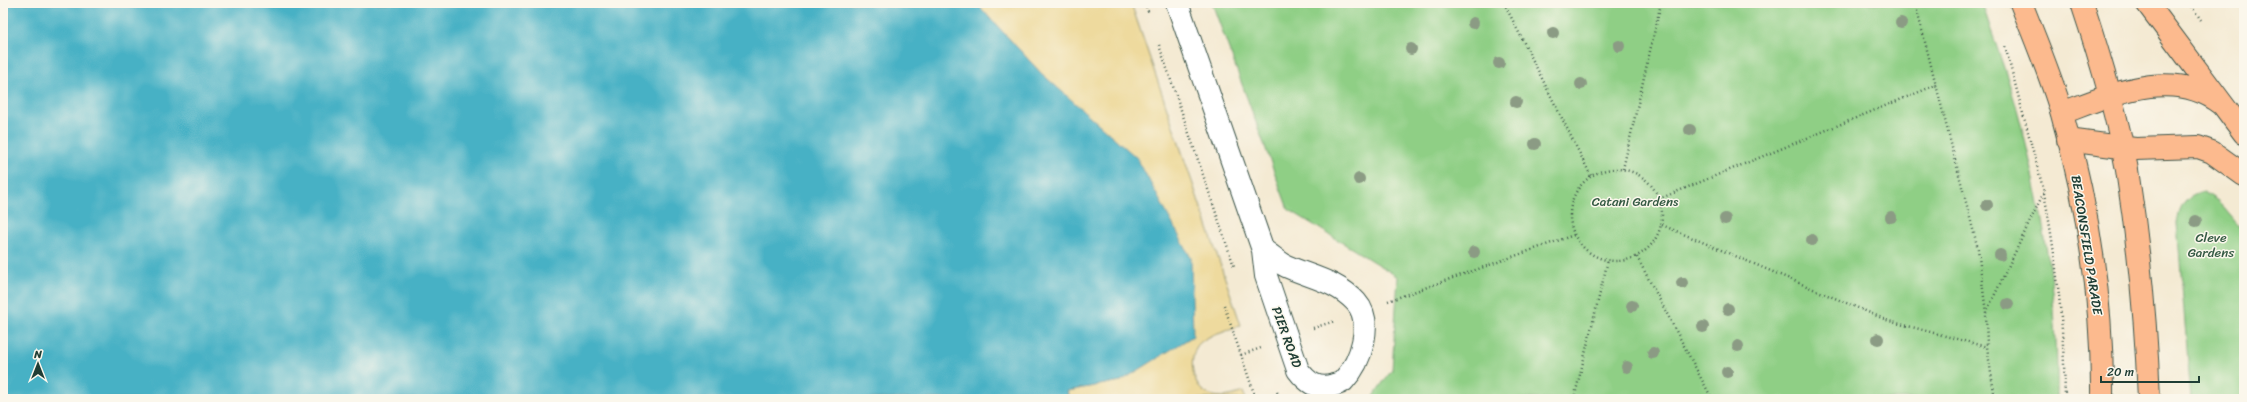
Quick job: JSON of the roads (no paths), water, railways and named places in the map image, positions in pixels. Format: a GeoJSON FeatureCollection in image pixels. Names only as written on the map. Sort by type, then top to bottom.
{"type":"FeatureCollection","features":[{"type":"Feature","properties":{"kind":"main road","name":"BEACONSFIELD PARADE"},"geometry":{"type":"LineString","coordinates":[[2021,3],[2062,112],[2068,140],[2096,284],[2100,327],[2102,399]]}},
{"type":"Feature","properties":{"kind":"main road"},"geometry":{"type":"LineString","coordinates":[[2082,3],[2109,95],[2127,168],[2142,291],[2149,399]]}},
{"type":"Feature","properties":{"kind":"main road"},"geometry":{"type":"LineString","coordinates":[[2148,3],[2244,132]]}},
{"type":"Feature","properties":{"kind":"main road"},"geometry":{"type":"LineString","coordinates":[[2062,112],[2109,95],[2134,88],[2177,85],[2198,89],[2222,104]]}},
{"type":"Feature","properties":{"kind":"main road"},"geometry":{"type":"LineString","coordinates":[[2068,140],[2122,148],[2190,147],[2206,149],[2224,159],[2244,175]]}},
{"type":"Feature","properties":{"kind":"street","name":"PIER ROAD"},"geometry":{"type":"LineString","coordinates":[[1176,3],[1264,250],[1266,276],[1286,339],[1298,370],[1306,381],[1327,388],[1344,382],[1355,364],[1360,350],[1365,323],[1363,310],[1352,298],[1334,285],[1285,265],[1264,250]]}},
{"type":"Feature","properties":{"kind":"water"},"geometry":{"type":"Polygon","coordinates":[[[3,3],[976,3],[1041,73],[1137,158],[1191,258],[1193,336],[1121,381],[1067,391],[1069,399],[3,399],[3,3]]]}},
{"type":"Feature","properties":{"kind":"park label","name":"Catani Gardens"},"geometry":{"type":"Point","coordinates":[1635,201]}},
{"type":"Feature","properties":{"kind":"park label","name":"Cleve Gardens"},"geometry":{"type":"Point","coordinates":[2211,244]}}]}
